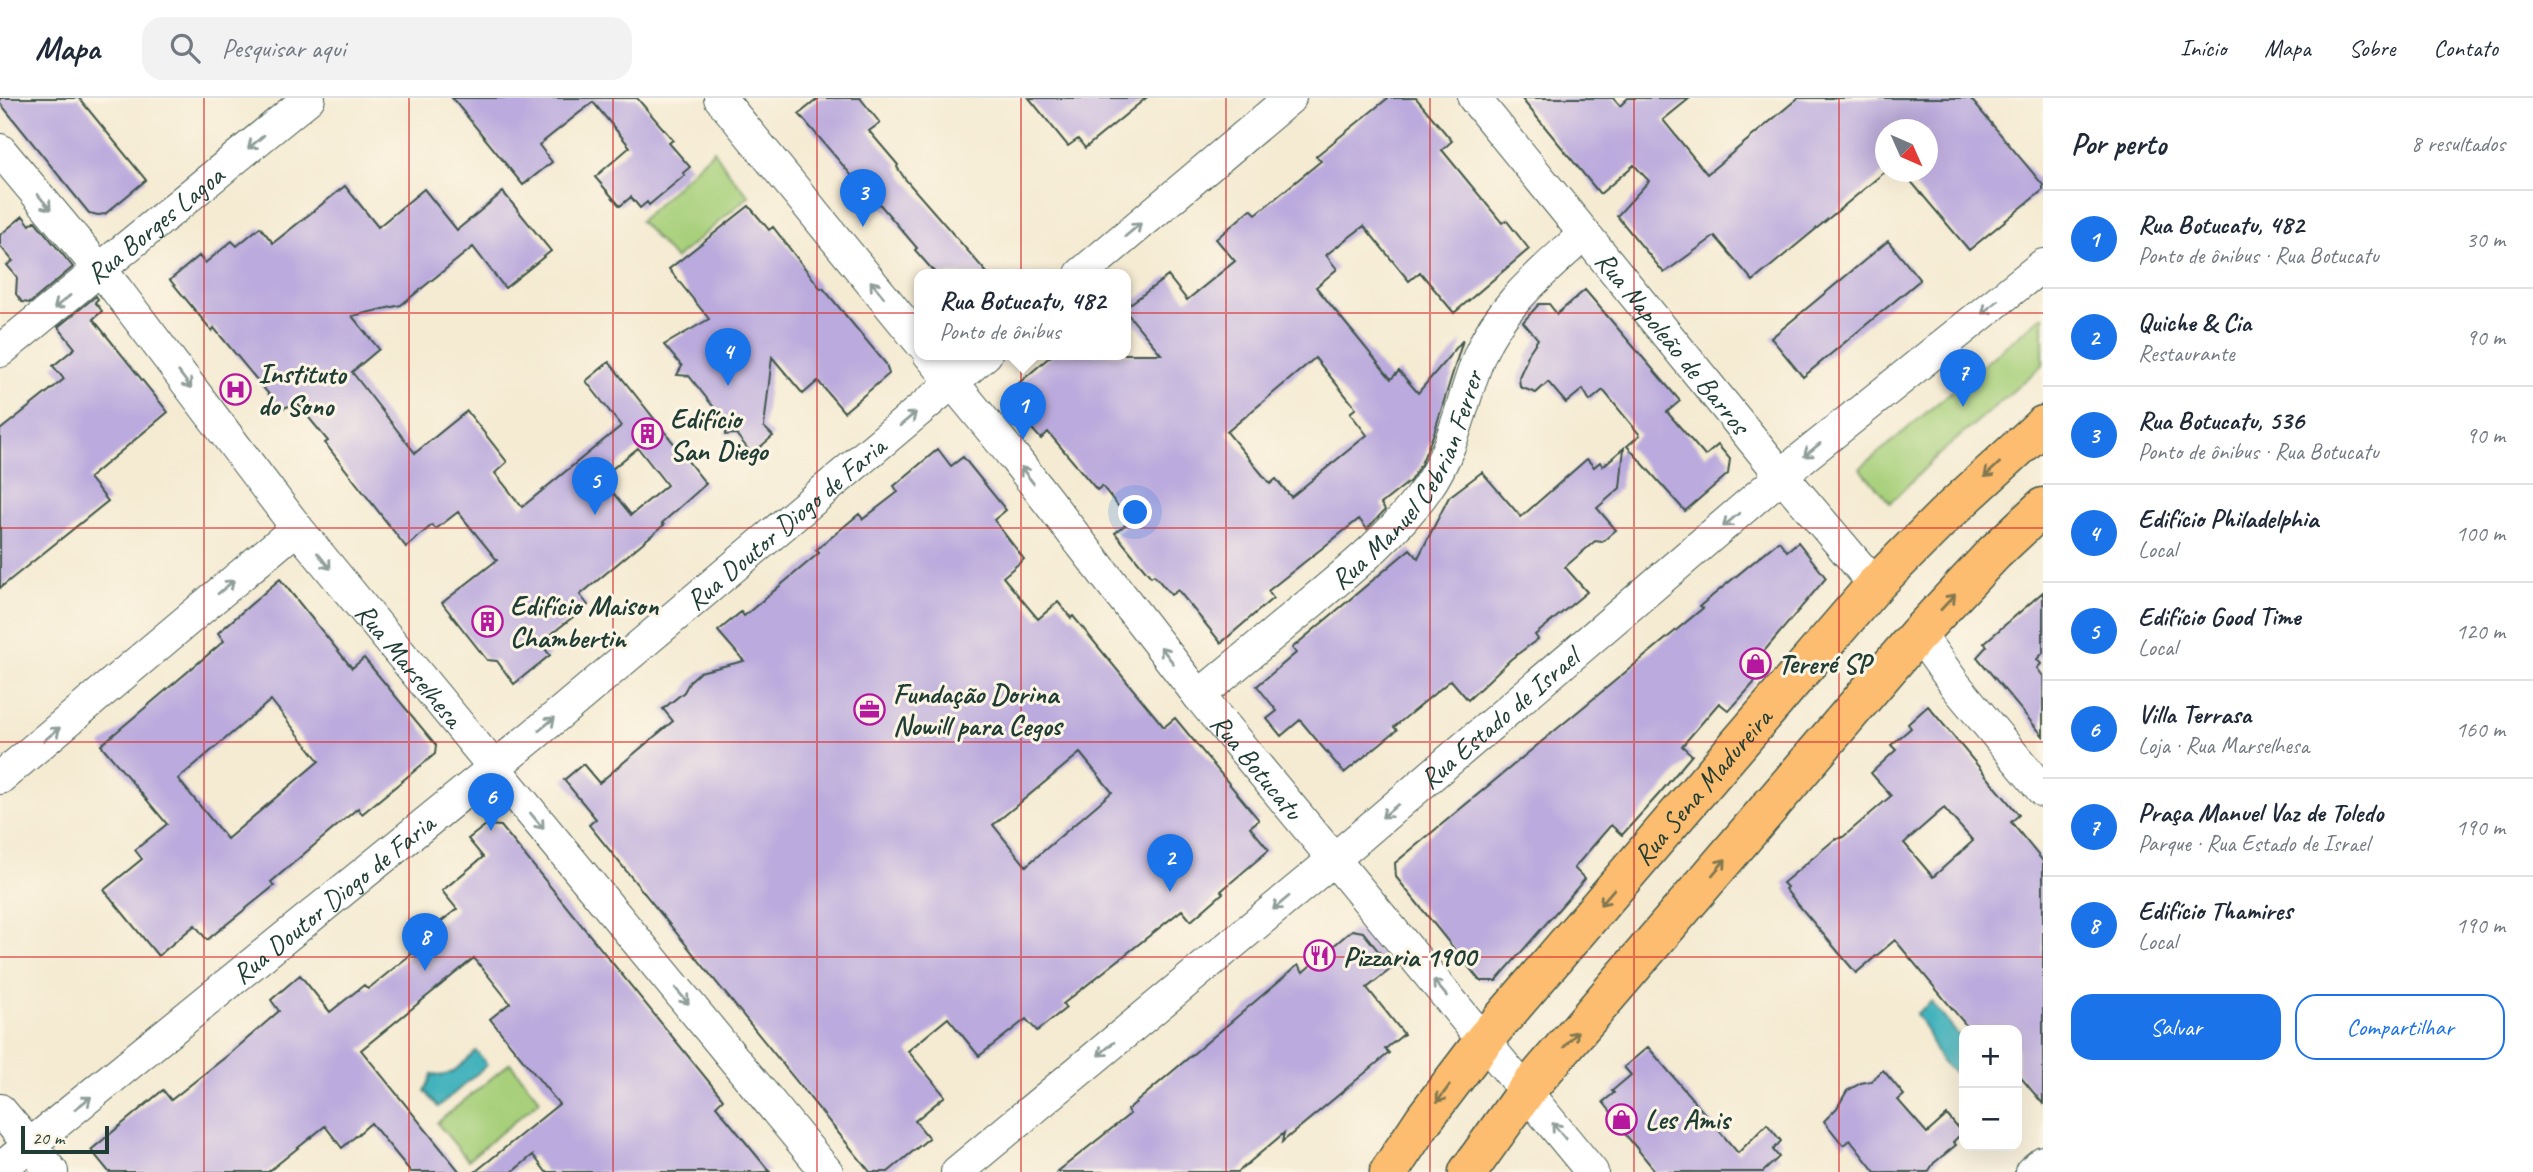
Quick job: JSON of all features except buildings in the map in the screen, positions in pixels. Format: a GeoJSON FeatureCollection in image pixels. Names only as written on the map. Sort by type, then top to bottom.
{"type":"FeatureCollection","features":[{"type":"Feature","properties":{"kind":"main road","name":"Rua Sena Madureira"},"geometry":{"type":"LineString","coordinates":[[1389,1172],[1424,1119],[1484,1040],[1875,585],[1945,515],[2043,425]]}},
{"type":"Feature","properties":{"kind":"main road"},"geometry":{"type":"LineString","coordinates":[[1468,1172],[1526,1091],[1919,634],[2001,546],[2043,507]]}},
{"type":"Feature","properties":{"kind":"street","name":"Rua Borges Lagoa"},"geometry":{"type":"LineString","coordinates":[[0,351],[309,98]]}},
{"type":"Feature","properties":{"kind":"street"},"geometry":{"type":"LineString","coordinates":[[720,98],[914,335]]}},
{"type":"Feature","properties":{"kind":"street"},"geometry":{"type":"LineString","coordinates":[[1087,269],[1290,98]]}},
{"type":"Feature","properties":{"kind":"street","name":"Rua Napoleão de Barros"},"geometry":{"type":"LineString","coordinates":[[1474,98],[1875,585]]}},
{"type":"Feature","properties":{"kind":"street","name":"Rua Marselhesa"},"geometry":{"type":"LineString","coordinates":[[0,150],[101,270],[297,528],[827,1172]]}},
{"type":"Feature","properties":{"kind":"street","name":"Rua Manuel Cebrian Ferrer"},"geometry":{"type":"LineString","coordinates":[[1199,696],[1367,556],[1403,520],[1445,457],[1481,353],[1499,319],[1519,295],[1584,234]]}},
{"type":"Feature","properties":{"kind":"street","name":"Rua Estado de Israel"},"geometry":{"type":"LineString","coordinates":[[957,1172],[1333,860],[1782,475],[2043,265]]}},
{"type":"Feature","properties":{"kind":"street","name":"Rua Botucatu"},"geometry":{"type":"LineString","coordinates":[[934,360],[1199,696],[1592,1172]]}},
{"type":"Feature","properties":{"kind":"street","name":"Rua Doutor Diogo de Faria"},"geometry":{"type":"LineString","coordinates":[[0,1168],[494,768],[979,360]]}},
{"type":"Feature","properties":{"kind":"street"},"geometry":{"type":"LineString","coordinates":[[0,778],[297,528]]}},
{"type":"Feature","properties":{"kind":"street"},"geometry":{"type":"LineString","coordinates":[[1919,634],[1956,686],[2043,791]]}},
{"type":"Feature","properties":{"kind":"street"},"geometry":{"type":"LineString","coordinates":[[0,1110],[52,1172]]}},
{"type":"Feature","properties":{"kind":"street"},"geometry":{"type":"LineString","coordinates":[[2031,1172],[2043,1162]]}},
{"type":"Feature","properties":{"kind":"green space"},"geometry":{"type":"Polygon","coordinates":[[[714,150],[749,196],[675,259],[640,221],[714,150]]]}},
{"type":"Feature","properties":{"kind":"green space"},"geometry":{"type":"Polygon","coordinates":[[[2043,315],[2043,365],[1937,456],[1890,503],[1860,468],[2043,315]]]}},
{"type":"Feature","properties":{"kind":"green space"},"geometry":{"type":"Polygon","coordinates":[[[510,1063],[540,1100],[468,1160],[437,1123],[510,1063]]]}},
{"type":"Feature","properties":{"kind":"water"},"geometry":{"type":"Polygon","coordinates":[[[1931,1002],[1959,1036],[1959,1074],[1945,1065],[1939,1057],[1916,1014],[1931,1002]]]}},
{"type":"Feature","properties":{"kind":"water"},"geometry":{"type":"Polygon","coordinates":[[[476,1051],[487,1065],[438,1107],[425,1091],[432,1074],[450,1073],[476,1051]]]}},
{"type":"Feature","properties":{"kind":"place","name":"Rua Botucatu, 536"},"geometry":{"type":"Point","coordinates":[863,227]}},
{"type":"Feature","properties":{"kind":"place","name":"Edifício Philadelphia"},"geometry":{"type":"Point","coordinates":[728,386]}},
{"type":"Feature","properties":{"kind":"place","name":"Instituto do Sono"},"geometry":{"type":"Point","coordinates":[235,389]}},
{"type":"Feature","properties":{"kind":"place","name":"Praça Manuel Vaz de Toledo"},"geometry":{"type":"Point","coordinates":[1963,407]}},
{"type":"Feature","properties":{"kind":"place","name":"Edifício San Diego"},"geometry":{"type":"Point","coordinates":[647,434]}},
{"type":"Feature","properties":{"kind":"place","name":"Rua Botucatu, 482"},"geometry":{"type":"Point","coordinates":[1023,440]}},
{"type":"Feature","properties":{"kind":"place","name":"Edifício Good Time"},"geometry":{"type":"Point","coordinates":[595,515]}},
{"type":"Feature","properties":{"kind":"place","name":"Edifício Maison Chambertin"},"geometry":{"type":"Point","coordinates":[487,621]}},
{"type":"Feature","properties":{"kind":"place","name":"Tereré SP"},"geometry":{"type":"Point","coordinates":[1755,663]}},
{"type":"Feature","properties":{"kind":"place","name":"Fundação Dorina Nowill para Cegos"},"geometry":{"type":"Point","coordinates":[870,709]}},
{"type":"Feature","properties":{"kind":"place","name":"Villa Terrasa"},"geometry":{"type":"Point","coordinates":[491,831]}},
{"type":"Feature","properties":{"kind":"place","name":"Quiche & Cia"},"geometry":{"type":"Point","coordinates":[1170,892]}},
{"type":"Feature","properties":{"kind":"place","name":"Pizzaria 1900"},"geometry":{"type":"Point","coordinates":[1320,956]}},
{"type":"Feature","properties":{"kind":"place","name":"Edifício Thamires"},"geometry":{"type":"Point","coordinates":[425,971]}},
{"type":"Feature","properties":{"kind":"place","name":"Les Amis"},"geometry":{"type":"Point","coordinates":[1622,1119]}}]}
